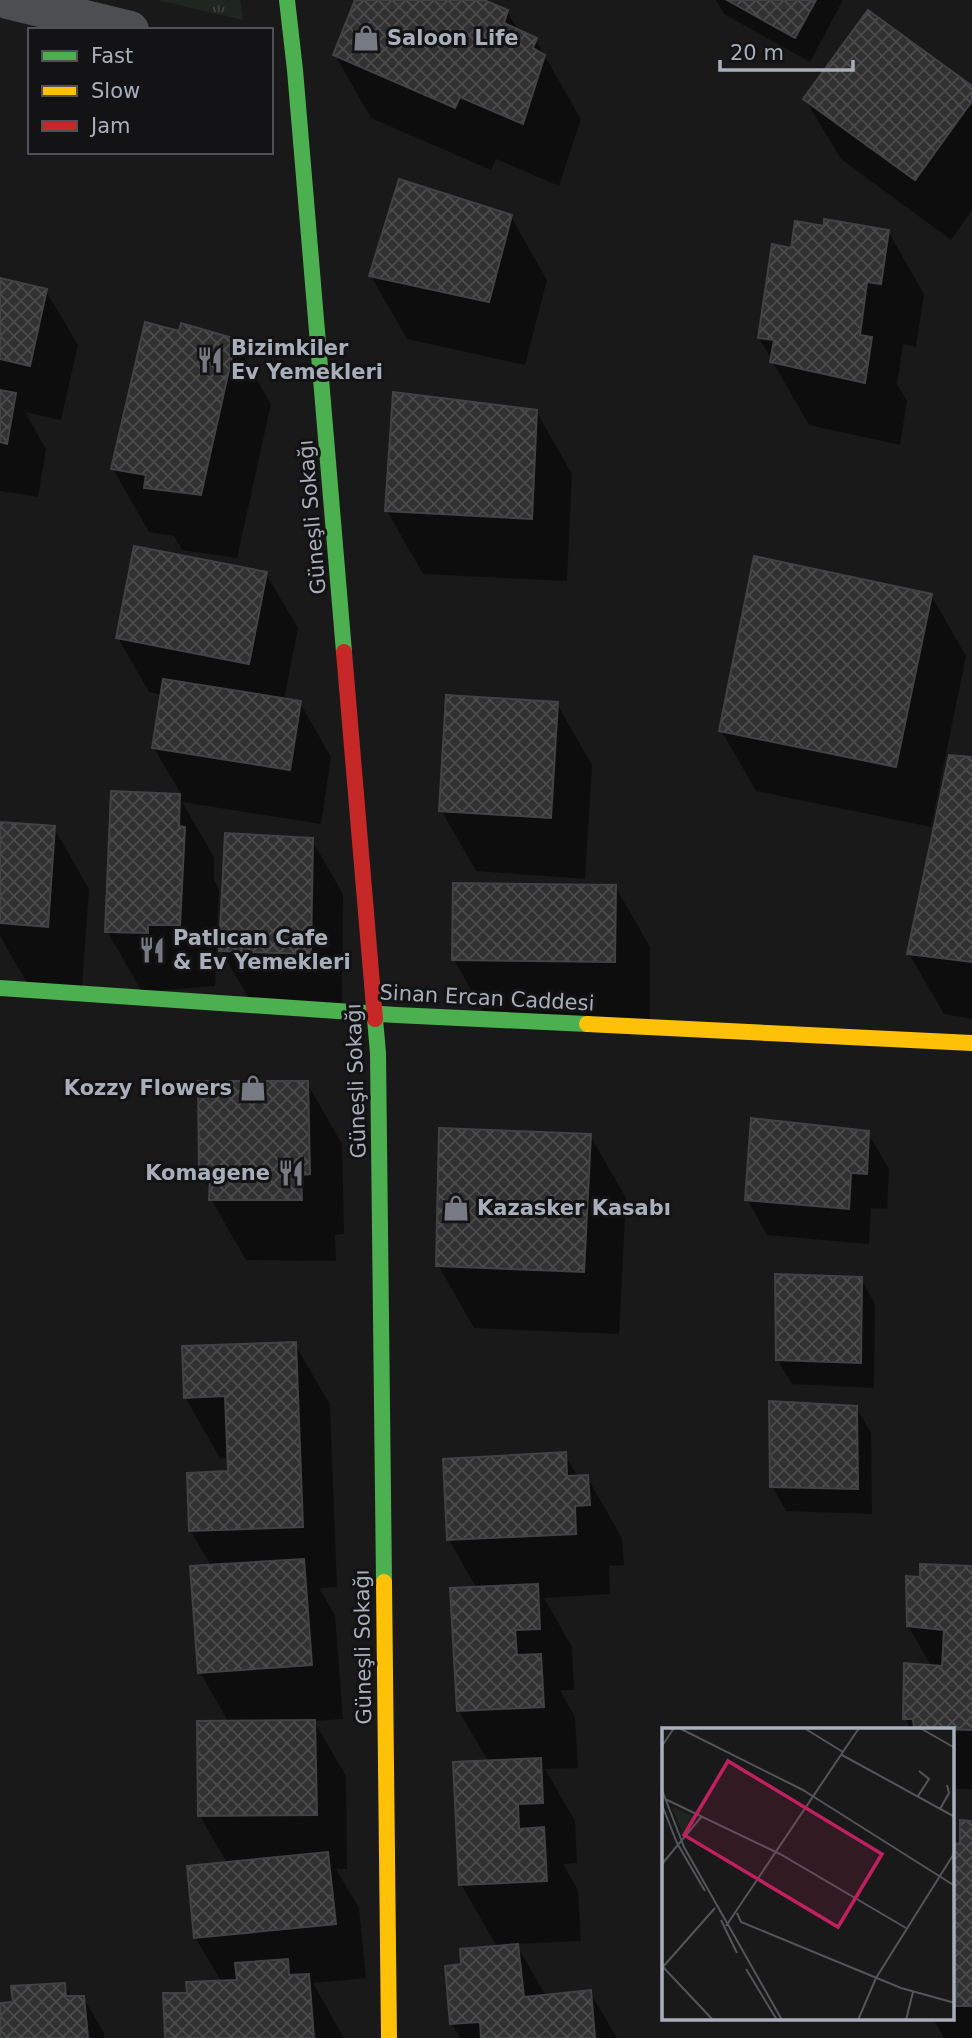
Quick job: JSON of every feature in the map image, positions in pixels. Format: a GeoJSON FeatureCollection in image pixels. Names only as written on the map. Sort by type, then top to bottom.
{"type":"FeatureCollection","features":[{"type":"Feature","properties":{"kind":"street"},"geometry":{"type":"LineString","coordinates":[[8,0],[122,28]]}},
{"type":"Feature","properties":{"kind":"street","name":"Güneşli Sokağı"},"geometry":{"type":"LineString","coordinates":[[287,0],[283,67],[378,1053],[388,2038]]}},
{"type":"Feature","properties":{"kind":"street","name":"Sinan Ercan Caddesi"},"geometry":{"type":"LineString","coordinates":[[0,988],[376,1013],[972,1044]]}},
{"type":"Feature","properties":{"kind":"green space"},"geometry":{"type":"Polygon","coordinates":[[[157,0],[240,0],[243,20],[157,0]]]}},
{"type":"Feature","properties":{"kind":"building"},"geometry":{"type":"Polygon","coordinates":[[[355,0],[484,0],[508,10],[504,23],[537,38],[533,48],[545,55],[523,124],[460,97],[455,108],[333,55],[355,0]]]}},
{"type":"Feature","properties":{"kind":"building"},"geometry":{"type":"Polygon","coordinates":[[[727,0],[816,0],[795,38],[727,0]]]}},
{"type":"Feature","properties":{"kind":"building"},"geometry":{"type":"Polygon","coordinates":[[[868,10],[972,86],[972,101],[915,180],[803,99],[868,10]]]}},
{"type":"Feature","properties":{"kind":"building"},"geometry":{"type":"Polygon","coordinates":[[[399,179],[512,215],[489,302],[369,276],[399,179]]]}},
{"type":"Feature","properties":{"kind":"building"},"geometry":{"type":"Polygon","coordinates":[[[824,219],[889,230],[881,284],[867,282],[860,335],[872,337],[865,383],[770,362],[774,340],[758,338],[772,244],[791,248],[795,221],[824,226],[824,219]]]}},
{"type":"Feature","properties":{"kind":"building"},"geometry":{"type":"Polygon","coordinates":[[[0,278],[47,289],[30,366],[0,359],[0,278]]]}},
{"type":"Feature","properties":{"kind":"building"},"geometry":{"type":"Polygon","coordinates":[[[145,322],[179,331],[181,323],[236,339],[201,495],[144,488],[146,475],[111,469],[145,322]]]}},
{"type":"Feature","properties":{"kind":"building"},"geometry":{"type":"Polygon","coordinates":[[[0,390],[16,393],[7,444],[0,442],[0,390]]]}},
{"type":"Feature","properties":{"kind":"building"},"geometry":{"type":"Polygon","coordinates":[[[393,392],[537,410],[532,519],[385,511],[393,392]]]}},
{"type":"Feature","properties":{"kind":"building"},"geometry":{"type":"Polygon","coordinates":[[[134,546],[267,572],[249,664],[116,638],[134,546]]]}},
{"type":"Feature","properties":{"kind":"building"},"geometry":{"type":"Polygon","coordinates":[[[754,556],[932,594],[896,767],[719,731],[754,556]]]}},
{"type":"Feature","properties":{"kind":"building"},"geometry":{"type":"Polygon","coordinates":[[[163,679],[301,701],[290,770],[152,748],[163,679]]]}},
{"type":"Feature","properties":{"kind":"building"},"geometry":{"type":"Polygon","coordinates":[[[446,695],[558,702],[551,818],[439,811],[446,695]]]}},
{"type":"Feature","properties":{"kind":"building"},"geometry":{"type":"Polygon","coordinates":[[[949,755],[972,757],[972,962],[907,954],[949,755]]]}},
{"type":"Feature","properties":{"kind":"building"},"geometry":{"type":"Polygon","coordinates":[[[111,791],[180,794],[179,826],[185,827],[180,925],[148,925],[148,933],[105,932],[111,791]]]}},
{"type":"Feature","properties":{"kind":"building"},"geometry":{"type":"Polygon","coordinates":[[[0,822],[55,826],[48,927],[0,923],[0,822]]]}},
{"type":"Feature","properties":{"kind":"building"},"geometry":{"type":"Polygon","coordinates":[[[225,833],[313,838],[311,954],[219,951],[225,833]]]}},
{"type":"Feature","properties":{"kind":"building"},"geometry":{"type":"Polygon","coordinates":[[[453,883],[616,885],[615,962],[452,960],[453,883]]]}},
{"type":"Feature","properties":{"kind":"building"},"geometry":{"type":"Polygon","coordinates":[[[198,1081],[308,1081],[310,1174],[301,1175],[302,1200],[209,1200],[210,1175],[199,1174],[198,1081]]]}},
{"type":"Feature","properties":{"kind":"building"},"geometry":{"type":"Polygon","coordinates":[[[751,1118],[869,1131],[867,1174],[851,1173],[849,1209],[745,1200],[751,1118]]]}},
{"type":"Feature","properties":{"kind":"building"},"geometry":{"type":"Polygon","coordinates":[[[439,1128],[591,1134],[584,1272],[436,1266],[439,1128]]]}},
{"type":"Feature","properties":{"kind":"building"},"geometry":{"type":"Polygon","coordinates":[[[775,1274],[862,1277],[861,1363],[776,1360],[775,1274]]]}},
{"type":"Feature","properties":{"kind":"building"},"geometry":{"type":"Polygon","coordinates":[[[296,1342],[303,1527],[189,1531],[187,1473],[228,1471],[225,1396],[184,1398],[182,1346],[296,1342]]]}},
{"type":"Feature","properties":{"kind":"building"},"geometry":{"type":"Polygon","coordinates":[[[769,1401],[857,1406],[858,1489],[770,1487],[769,1401]]]}},
{"type":"Feature","properties":{"kind":"building"},"geometry":{"type":"Polygon","coordinates":[[[566,1452],[567,1476],[588,1475],[590,1505],[575,1506],[576,1534],[447,1540],[443,1459],[566,1452]]]}},
{"type":"Feature","properties":{"kind":"building"},"geometry":{"type":"Polygon","coordinates":[[[304,1559],[312,1665],[198,1673],[190,1566],[304,1559]]]}},
{"type":"Feature","properties":{"kind":"building"},"geometry":{"type":"Polygon","coordinates":[[[920,1564],[972,1566],[972,1730],[914,1728],[913,1719],[903,1719],[904,1663],[942,1666],[944,1630],[907,1626],[906,1576],[920,1577],[920,1564]]]}},
{"type":"Feature","properties":{"kind":"building"},"geometry":{"type":"Polygon","coordinates":[[[538,1584],[540,1629],[515,1630],[517,1655],[541,1654],[544,1707],[457,1711],[450,1588],[538,1584]]]}},
{"type":"Feature","properties":{"kind":"building"},"geometry":{"type":"Polygon","coordinates":[[[315,1720],[317,1815],[198,1816],[197,1721],[315,1720]]]}},
{"type":"Feature","properties":{"kind":"building"},"geometry":{"type":"Polygon","coordinates":[[[541,1758],[543,1803],[518,1804],[519,1829],[544,1827],[547,1881],[459,1885],[453,1762],[541,1758]]]}},
{"type":"Feature","properties":{"kind":"building"},"geometry":{"type":"Polygon","coordinates":[[[960,1820],[972,1821],[972,2006],[955,2006],[957,1982],[954,1982],[954,1843],[960,1844],[960,1820]]]}},
{"type":"Feature","properties":{"kind":"building"},"geometry":{"type":"Polygon","coordinates":[[[328,1852],[336,1924],[194,1938],[187,1866],[328,1852]]]}},
{"type":"Feature","properties":{"kind":"building"},"geometry":{"type":"Polygon","coordinates":[[[518,1944],[524,1997],[591,1990],[595,2038],[481,2038],[480,2022],[450,2024],[445,1966],[461,1964],[460,1949],[518,1944]]]}},
{"type":"Feature","properties":{"kind":"building"},"geometry":{"type":"Polygon","coordinates":[[[288,1959],[289,1975],[309,1974],[314,2038],[165,2038],[163,1993],[187,1993],[186,1982],[237,1980],[235,1963],[288,1959]]]}},
{"type":"Feature","properties":{"kind":"building"},"geometry":{"type":"Polygon","coordinates":[[[65,1983],[66,1996],[84,1996],[88,2038],[0,2038],[0,2003],[13,2002],[11,1986],[65,1983]]]}},
{"type":"Feature","properties":{"kind":"traffic: fast"},"geometry":{"type":"LineString","coordinates":[[287,0],[344,652]]}},
{"type":"Feature","properties":{"kind":"traffic: fast"},"geometry":{"type":"LineString","coordinates":[[0,988],[396,1015],[587,1024]]}},
{"type":"Feature","properties":{"kind":"traffic: fast"},"geometry":{"type":"LineString","coordinates":[[375,1019],[378,1053],[384,1582]]}},
{"type":"Feature","properties":{"kind":"traffic: slow"},"geometry":{"type":"LineString","coordinates":[[587,1024],[972,1043]]}},
{"type":"Feature","properties":{"kind":"traffic: slow"},"geometry":{"type":"LineString","coordinates":[[384,1582],[389,2038]]}},
{"type":"Feature","properties":{"kind":"traffic: jam"},"geometry":{"type":"LineString","coordinates":[[344,652],[375,1019]]}},
{"type":"Feature","properties":{"kind":"place","name":"Saloon Life"},"geometry":{"type":"Point","coordinates":[366,38]}},
{"type":"Feature","properties":{"kind":"place","name":"Bizimkiler Ev Yemekleri"},"geometry":{"type":"Point","coordinates":[210,360]}},
{"type":"Feature","properties":{"kind":"place","name":"Patlıcan Cafe & Ev Yemekleri"},"geometry":{"type":"Point","coordinates":[152,950]}},
{"type":"Feature","properties":{"kind":"place","name":"Kozzy Flowers"},"geometry":{"type":"Point","coordinates":[253,1088]}},
{"type":"Feature","properties":{"kind":"place","name":"Komagene"},"geometry":{"type":"Point","coordinates":[291,1173]}},
{"type":"Feature","properties":{"kind":"place","name":"Kazasker Kasabı"},"geometry":{"type":"Point","coordinates":[456,1208]}}]}
